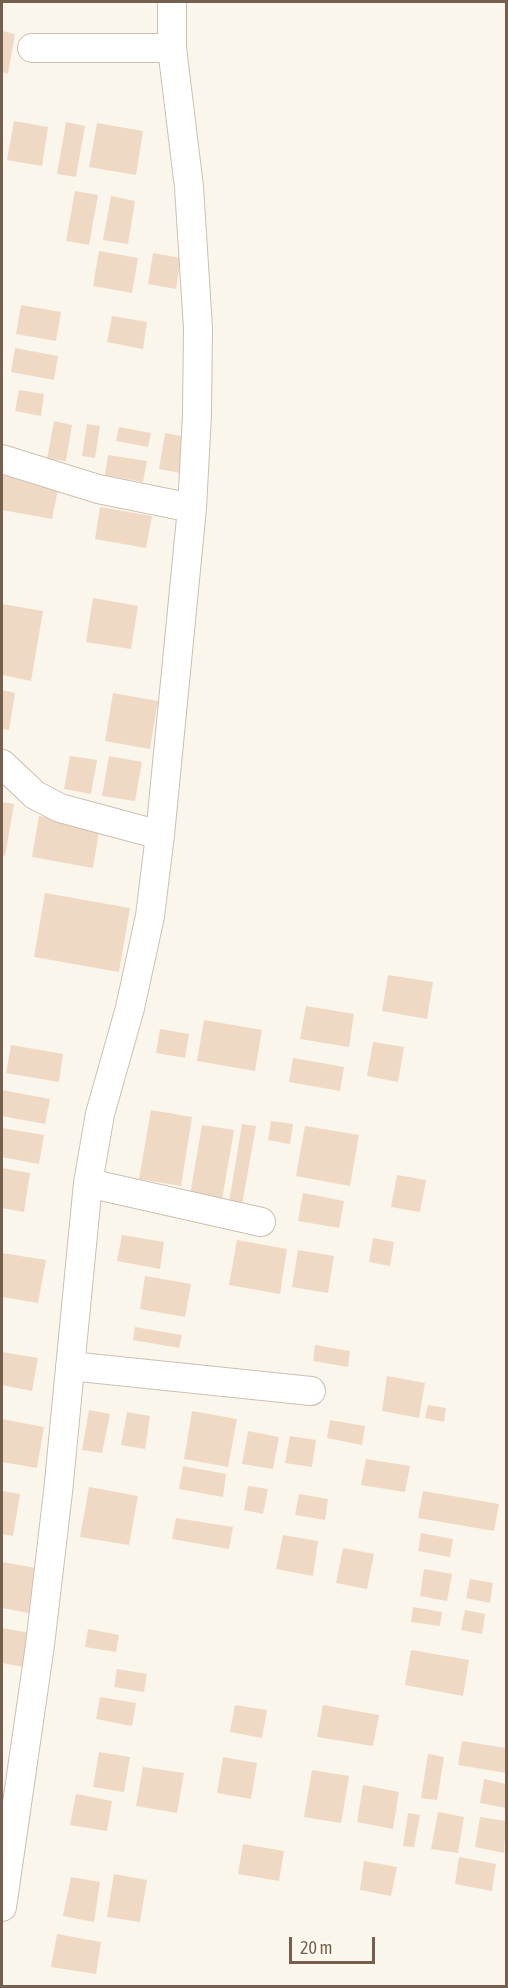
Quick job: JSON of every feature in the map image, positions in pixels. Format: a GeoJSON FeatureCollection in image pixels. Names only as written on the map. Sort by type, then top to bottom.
{"type":"FeatureCollection","features":[{"type":"Feature","properties":{"kind":"street"},"geometry":{"type":"LineString","coordinates":[[2,1907],[40,1645],[58,1492],[88,1183],[100,1114],[144,949],[160,835],[192,508],[197,414],[198,328],[189,187],[172,48],[172,2]]}},
{"type":"Feature","properties":{"kind":"street"},"geometry":{"type":"LineString","coordinates":[[32,48],[172,48]]}},
{"type":"Feature","properties":{"kind":"street"},"geometry":{"type":"LineString","coordinates":[[2,459],[98,489],[192,508]]}},
{"type":"Feature","properties":{"kind":"street"},"geometry":{"type":"LineString","coordinates":[[2,764],[35,795],[60,808],[160,835]]}},
{"type":"Feature","properties":{"kind":"street"},"geometry":{"type":"LineString","coordinates":[[88,1183],[261,1222]]}},
{"type":"Feature","properties":{"kind":"street"},"geometry":{"type":"LineString","coordinates":[[70,1366],[311,1390]]}},
{"type":"Feature","properties":{"kind":"building"},"geometry":{"type":"Polygon","coordinates":[[[2,31],[15,34],[8,74],[2,72],[2,31]]]}},
{"type":"Feature","properties":{"kind":"building"},"geometry":{"type":"Polygon","coordinates":[[[14,121],[48,127],[42,166],[7,160],[14,121]]]}},
{"type":"Feature","properties":{"kind":"building"},"geometry":{"type":"Polygon","coordinates":[[[66,122],[85,126],[76,177],[57,174],[66,122]]]}},
{"type":"Feature","properties":{"kind":"building"},"geometry":{"type":"Polygon","coordinates":[[[97,123],[143,131],[136,175],[89,167],[97,123]]]}},
{"type":"Feature","properties":{"kind":"building"},"geometry":{"type":"Polygon","coordinates":[[[75,191],[98,195],[89,245],[66,241],[75,191]]]}},
{"type":"Feature","properties":{"kind":"building"},"geometry":{"type":"Polygon","coordinates":[[[111,196],[135,201],[128,244],[103,240],[111,196]]]}},
{"type":"Feature","properties":{"kind":"building"},"geometry":{"type":"Polygon","coordinates":[[[99,251],[138,258],[132,293],[93,286],[99,251]]]}},
{"type":"Feature","properties":{"kind":"building"},"geometry":{"type":"Polygon","coordinates":[[[153,253],[181,258],[176,289],[148,284],[153,253]]]}},
{"type":"Feature","properties":{"kind":"building"},"geometry":{"type":"Polygon","coordinates":[[[21,305],[61,312],[56,341],[16,334],[21,305]]]}},
{"type":"Feature","properties":{"kind":"building"},"geometry":{"type":"Polygon","coordinates":[[[112,316],[147,322],[143,349],[107,342],[112,316]]]}},
{"type":"Feature","properties":{"kind":"building"},"geometry":{"type":"Polygon","coordinates":[[[15,348],[58,356],[54,380],[11,372],[15,348]]]}},
{"type":"Feature","properties":{"kind":"building"},"geometry":{"type":"Polygon","coordinates":[[[19,390],[44,394],[41,416],[15,411],[19,390]]]}},
{"type":"Feature","properties":{"kind":"building"},"geometry":{"type":"Polygon","coordinates":[[[54,421],[72,425],[66,461],[47,459],[54,421]]]}},
{"type":"Feature","properties":{"kind":"building"},"geometry":{"type":"Polygon","coordinates":[[[87,424],[100,426],[95,458],[82,456],[87,424]]]}},
{"type":"Feature","properties":{"kind":"building"},"geometry":{"type":"Polygon","coordinates":[[[119,427],[151,433],[148,447],[116,441],[119,427]]]}},
{"type":"Feature","properties":{"kind":"building"},"geometry":{"type":"Polygon","coordinates":[[[165,433],[191,438],[185,474],[159,469],[165,433]]]}},
{"type":"Feature","properties":{"kind":"building"},"geometry":{"type":"Polygon","coordinates":[[[108,455],[147,461],[143,482],[105,475],[108,455]]]}},
{"type":"Feature","properties":{"kind":"building"},"geometry":{"type":"Polygon","coordinates":[[[2,475],[59,485],[52,519],[2,510],[2,475]]]}},
{"type":"Feature","properties":{"kind":"building"},"geometry":{"type":"Polygon","coordinates":[[[100,507],[152,516],[146,548],[95,539],[100,507]]]}},
{"type":"Feature","properties":{"kind":"building"},"geometry":{"type":"Polygon","coordinates":[[[93,598],[138,606],[131,649],[86,642],[93,598]]]}},
{"type":"Feature","properties":{"kind":"building"},"geometry":{"type":"Polygon","coordinates":[[[2,604],[43,611],[31,681],[2,675],[2,604]]]}},
{"type":"Feature","properties":{"kind":"building"},"geometry":{"type":"Polygon","coordinates":[[[2,690],[15,693],[9,730],[2,729],[2,690]]]}},
{"type":"Feature","properties":{"kind":"building"},"geometry":{"type":"Polygon","coordinates":[[[113,693],[158,701],[150,749],[105,741],[113,693]]]}},
{"type":"Feature","properties":{"kind":"building"},"geometry":{"type":"Polygon","coordinates":[[[70,756],[97,760],[91,794],[64,789],[70,756]]]}},
{"type":"Feature","properties":{"kind":"building"},"geometry":{"type":"Polygon","coordinates":[[[109,756],[142,762],[135,801],[102,796],[109,756]]]}},
{"type":"Feature","properties":{"kind":"building"},"geometry":{"type":"Polygon","coordinates":[[[2,802],[14,804],[5,856],[2,855],[2,802]]]}},
{"type":"Feature","properties":{"kind":"building"},"geometry":{"type":"Polygon","coordinates":[[[39,816],[100,826],[93,868],[32,857],[39,816]]]}},
{"type":"Feature","properties":{"kind":"building"},"geometry":{"type":"Polygon","coordinates":[[[45,893],[130,908],[119,972],[34,957],[45,893]]]}},
{"type":"Feature","properties":{"kind":"building"},"geometry":{"type":"Polygon","coordinates":[[[388,975],[433,982],[427,1019],[382,1011],[388,975]]]}},
{"type":"Feature","properties":{"kind":"building"},"geometry":{"type":"Polygon","coordinates":[[[306,1006],[354,1014],[349,1047],[300,1039],[306,1006]]]}},
{"type":"Feature","properties":{"kind":"building"},"geometry":{"type":"Polygon","coordinates":[[[204,1020],[262,1030],[255,1071],[197,1061],[204,1020]]]}},
{"type":"Feature","properties":{"kind":"building"},"geometry":{"type":"Polygon","coordinates":[[[160,1029],[189,1034],[185,1058],[156,1053],[160,1029]]]}},
{"type":"Feature","properties":{"kind":"building"},"geometry":{"type":"Polygon","coordinates":[[[373,1042],[404,1047],[398,1082],[367,1076],[373,1042]]]}},
{"type":"Feature","properties":{"kind":"building"},"geometry":{"type":"Polygon","coordinates":[[[11,1045],[63,1054],[59,1082],[6,1073],[11,1045]]]}},
{"type":"Feature","properties":{"kind":"building"},"geometry":{"type":"Polygon","coordinates":[[[293,1058],[344,1067],[340,1091],[289,1082],[293,1058]]]}},
{"type":"Feature","properties":{"kind":"building"},"geometry":{"type":"Polygon","coordinates":[[[2,1090],[50,1099],[45,1124],[2,1116],[2,1090]]]}},
{"type":"Feature","properties":{"kind":"building"},"geometry":{"type":"Polygon","coordinates":[[[151,1110],[192,1117],[181,1186],[139,1179],[151,1110]]]}},
{"type":"Feature","properties":{"kind":"building"},"geometry":{"type":"Polygon","coordinates":[[[271,1121],[293,1124],[290,1144],[268,1140],[271,1121]]]}},
{"type":"Feature","properties":{"kind":"building"},"geometry":{"type":"Polygon","coordinates":[[[242,1124],[256,1126],[242,1205],[229,1203],[242,1124]]]}},
{"type":"Feature","properties":{"kind":"building"},"geometry":{"type":"Polygon","coordinates":[[[202,1125],[234,1130],[222,1200],[190,1195],[202,1125]]]}},
{"type":"Feature","properties":{"kind":"building"},"geometry":{"type":"Polygon","coordinates":[[[305,1126],[359,1135],[350,1186],[296,1176],[305,1126]]]}},
{"type":"Feature","properties":{"kind":"building"},"geometry":{"type":"Polygon","coordinates":[[[2,1128],[44,1135],[39,1164],[2,1157],[2,1128]]]}},
{"type":"Feature","properties":{"kind":"building"},"geometry":{"type":"Polygon","coordinates":[[[2,1168],[30,1173],[24,1212],[2,1208],[2,1168]]]}},
{"type":"Feature","properties":{"kind":"building"},"geometry":{"type":"Polygon","coordinates":[[[397,1175],[426,1180],[420,1212],[391,1207],[397,1175]]]}},
{"type":"Feature","properties":{"kind":"building"},"geometry":{"type":"Polygon","coordinates":[[[303,1193],[344,1201],[339,1228],[298,1221],[303,1193]]]}},
{"type":"Feature","properties":{"kind":"building"},"geometry":{"type":"Polygon","coordinates":[[[122,1235],[164,1242],[160,1269],[117,1261],[122,1235]]]}},
{"type":"Feature","properties":{"kind":"building"},"geometry":{"type":"Polygon","coordinates":[[[373,1238],[394,1242],[390,1266],[369,1262],[373,1238]]]}},
{"type":"Feature","properties":{"kind":"building"},"geometry":{"type":"Polygon","coordinates":[[[237,1240],[287,1249],[280,1294],[229,1285],[237,1240]]]}},
{"type":"Feature","properties":{"kind":"building"},"geometry":{"type":"Polygon","coordinates":[[[298,1250],[334,1256],[328,1293],[292,1287],[298,1250]]]}},
{"type":"Feature","properties":{"kind":"building"},"geometry":{"type":"Polygon","coordinates":[[[2,1253],[46,1260],[38,1303],[2,1297],[2,1253]]]}},
{"type":"Feature","properties":{"kind":"building"},"geometry":{"type":"Polygon","coordinates":[[[145,1276],[191,1284],[185,1317],[140,1309],[145,1276]]]}},
{"type":"Feature","properties":{"kind":"building"},"geometry":{"type":"Polygon","coordinates":[[[135,1327],[182,1335],[179,1348],[133,1340],[135,1327]]]}},
{"type":"Feature","properties":{"kind":"building"},"geometry":{"type":"Polygon","coordinates":[[[315,1345],[350,1351],[348,1367],[313,1361],[315,1345]]]}},
{"type":"Feature","properties":{"kind":"building"},"geometry":{"type":"Polygon","coordinates":[[[2,1352],[38,1358],[32,1391],[2,1385],[2,1352]]]}},
{"type":"Feature","properties":{"kind":"building"},"geometry":{"type":"Polygon","coordinates":[[[387,1376],[425,1383],[419,1418],[382,1411],[387,1376]]]}},
{"type":"Feature","properties":{"kind":"building"},"geometry":{"type":"Polygon","coordinates":[[[428,1405],[446,1408],[444,1422],[425,1418],[428,1405]]]}},
{"type":"Feature","properties":{"kind":"building"},"geometry":{"type":"Polygon","coordinates":[[[89,1410],[110,1414],[102,1453],[82,1450],[89,1410]]]}},
{"type":"Feature","properties":{"kind":"building"},"geometry":{"type":"Polygon","coordinates":[[[192,1411],[237,1419],[228,1467],[184,1459],[192,1411]]]}},
{"type":"Feature","properties":{"kind":"building"},"geometry":{"type":"Polygon","coordinates":[[[127,1412],[150,1416],[145,1449],[121,1445],[127,1412]]]}},
{"type":"Feature","properties":{"kind":"building"},"geometry":{"type":"Polygon","coordinates":[[[2,1419],[44,1427],[37,1468],[2,1462],[2,1419]]]}},
{"type":"Feature","properties":{"kind":"building"},"geometry":{"type":"Polygon","coordinates":[[[330,1420],[365,1426],[362,1445],[327,1438],[330,1420]]]}},
{"type":"Feature","properties":{"kind":"building"},"geometry":{"type":"Polygon","coordinates":[[[248,1431],[279,1437],[273,1469],[242,1464],[248,1431]]]}},
{"type":"Feature","properties":{"kind":"building"},"geometry":{"type":"Polygon","coordinates":[[[290,1436],[316,1440],[312,1467],[285,1463],[290,1436]]]}},
{"type":"Feature","properties":{"kind":"building"},"geometry":{"type":"Polygon","coordinates":[[[366,1459],[410,1466],[405,1492],[361,1485],[366,1459]]]}},
{"type":"Feature","properties":{"kind":"building"},"geometry":{"type":"Polygon","coordinates":[[[183,1466],[226,1474],[223,1497],[179,1489],[183,1466]]]}},
{"type":"Feature","properties":{"kind":"building"},"geometry":{"type":"Polygon","coordinates":[[[248,1486],[268,1489],[263,1514],[244,1510],[248,1486]]]}},
{"type":"Feature","properties":{"kind":"building"},"geometry":{"type":"Polygon","coordinates":[[[89,1487],[138,1496],[129,1545],[80,1537],[89,1487]]]}},
{"type":"Feature","properties":{"kind":"building"},"geometry":{"type":"Polygon","coordinates":[[[2,1491],[20,1494],[13,1536],[2,1534],[2,1491]]]}},
{"type":"Feature","properties":{"kind":"building"},"geometry":{"type":"Polygon","coordinates":[[[423,1491],[499,1504],[494,1531],[418,1518],[423,1491]]]}},
{"type":"Feature","properties":{"kind":"building"},"geometry":{"type":"Polygon","coordinates":[[[299,1494],[328,1499],[325,1520],[295,1515],[299,1494]]]}},
{"type":"Feature","properties":{"kind":"building"},"geometry":{"type":"Polygon","coordinates":[[[176,1518],[233,1527],[229,1549],[172,1539],[176,1518]]]}},
{"type":"Feature","properties":{"kind":"building"},"geometry":{"type":"Polygon","coordinates":[[[421,1533],[453,1539],[450,1557],[418,1551],[421,1533]]]}},
{"type":"Feature","properties":{"kind":"building"},"geometry":{"type":"Polygon","coordinates":[[[283,1535],[318,1541],[313,1576],[276,1569],[283,1535]]]}},
{"type":"Feature","properties":{"kind":"building"},"geometry":{"type":"Polygon","coordinates":[[[343,1548],[374,1554],[367,1589],[336,1583],[343,1548]]]}},
{"type":"Feature","properties":{"kind":"building"},"geometry":{"type":"Polygon","coordinates":[[[2,1562],[36,1568],[29,1613],[2,1608],[2,1562]]]}},
{"type":"Feature","properties":{"kind":"building"},"geometry":{"type":"Polygon","coordinates":[[[424,1569],[452,1574],[447,1601],[420,1596],[424,1569]]]}},
{"type":"Feature","properties":{"kind":"building"},"geometry":{"type":"Polygon","coordinates":[[[470,1579],[493,1583],[490,1603],[466,1598],[470,1579]]]}},
{"type":"Feature","properties":{"kind":"building"},"geometry":{"type":"Polygon","coordinates":[[[413,1607],[442,1612],[440,1626],[411,1622],[413,1607]]]}},
{"type":"Feature","properties":{"kind":"building"},"geometry":{"type":"Polygon","coordinates":[[[465,1610],[485,1614],[482,1634],[461,1630],[465,1610]]]}},
{"type":"Feature","properties":{"kind":"building"},"geometry":{"type":"Polygon","coordinates":[[[2,1628],[30,1633],[24,1667],[2,1663],[2,1628]]]}},
{"type":"Feature","properties":{"kind":"building"},"geometry":{"type":"Polygon","coordinates":[[[88,1629],[119,1635],[116,1652],[85,1647],[88,1629]]]}},
{"type":"Feature","properties":{"kind":"building"},"geometry":{"type":"Polygon","coordinates":[[[411,1650],[469,1660],[463,1696],[405,1685],[411,1650]]]}},
{"type":"Feature","properties":{"kind":"building"},"geometry":{"type":"Polygon","coordinates":[[[117,1669],[147,1674],[144,1692],[114,1687],[117,1669]]]}},
{"type":"Feature","properties":{"kind":"building"},"geometry":{"type":"Polygon","coordinates":[[[100,1697],[136,1703],[132,1726],[96,1719],[100,1697]]]}},
{"type":"Feature","properties":{"kind":"building"},"geometry":{"type":"Polygon","coordinates":[[[235,1705],[267,1710],[262,1738],[230,1732],[235,1705]]]}},
{"type":"Feature","properties":{"kind":"building"},"geometry":{"type":"Polygon","coordinates":[[[323,1705],[379,1715],[373,1746],[317,1737],[323,1705]]]}},
{"type":"Feature","properties":{"kind":"building"},"geometry":{"type":"Polygon","coordinates":[[[462,1741],[506,1748],[506,1773],[458,1765],[462,1741]]]}},
{"type":"Feature","properties":{"kind":"building"},"geometry":{"type":"Polygon","coordinates":[[[99,1752],[130,1757],[124,1792],[93,1787],[99,1752]]]}},
{"type":"Feature","properties":{"kind":"building"},"geometry":{"type":"Polygon","coordinates":[[[428,1754],[444,1757],[437,1800],[421,1798],[428,1754]]]}},
{"type":"Feature","properties":{"kind":"building"},"geometry":{"type":"Polygon","coordinates":[[[223,1757],[257,1763],[251,1799],[217,1793],[223,1757]]]}},
{"type":"Feature","properties":{"kind":"building"},"geometry":{"type":"Polygon","coordinates":[[[143,1767],[184,1773],[177,1813],[136,1806],[143,1767]]]}},
{"type":"Feature","properties":{"kind":"building"},"geometry":{"type":"Polygon","coordinates":[[[312,1770],[349,1776],[341,1823],[304,1817],[312,1770]]]}},
{"type":"Feature","properties":{"kind":"building"},"geometry":{"type":"Polygon","coordinates":[[[484,1779],[506,1784],[506,1808],[480,1803],[484,1779]]]}},
{"type":"Feature","properties":{"kind":"building"},"geometry":{"type":"Polygon","coordinates":[[[363,1785],[399,1792],[393,1829],[357,1822],[363,1785]]]}},
{"type":"Feature","properties":{"kind":"building"},"geometry":{"type":"Polygon","coordinates":[[[76,1794],[112,1801],[107,1831],[70,1825],[76,1794]]]}},
{"type":"Feature","properties":{"kind":"building"},"geometry":{"type":"Polygon","coordinates":[[[438,1812],[464,1817],[458,1853],[431,1849],[438,1812]]]}},
{"type":"Feature","properties":{"kind":"building"},"geometry":{"type":"Polygon","coordinates":[[[408,1813],[420,1815],[414,1847],[403,1846],[408,1813]]]}},
{"type":"Feature","properties":{"kind":"building"},"geometry":{"type":"Polygon","coordinates":[[[480,1817],[506,1821],[504,1853],[475,1847],[480,1817]]]}},
{"type":"Feature","properties":{"kind":"building"},"geometry":{"type":"Polygon","coordinates":[[[243,1844],[284,1851],[279,1881],[238,1874],[243,1844]]]}},
{"type":"Feature","properties":{"kind":"building"},"geometry":{"type":"Polygon","coordinates":[[[459,1857],[496,1864],[492,1891],[455,1884],[459,1857]]]}},
{"type":"Feature","properties":{"kind":"building"},"geometry":{"type":"Polygon","coordinates":[[[364,1861],[397,1867],[391,1896],[360,1890],[364,1861]]]}},
{"type":"Feature","properties":{"kind":"building"},"geometry":{"type":"Polygon","coordinates":[[[114,1874],[147,1880],[140,1922],[107,1917],[114,1874]]]}},
{"type":"Feature","properties":{"kind":"building"},"geometry":{"type":"Polygon","coordinates":[[[71,1877],[100,1882],[94,1922],[63,1916],[71,1877]]]}},
{"type":"Feature","properties":{"kind":"building"},"geometry":{"type":"Polygon","coordinates":[[[57,1934],[101,1942],[96,1974],[51,1967],[57,1934]]]}}]}
